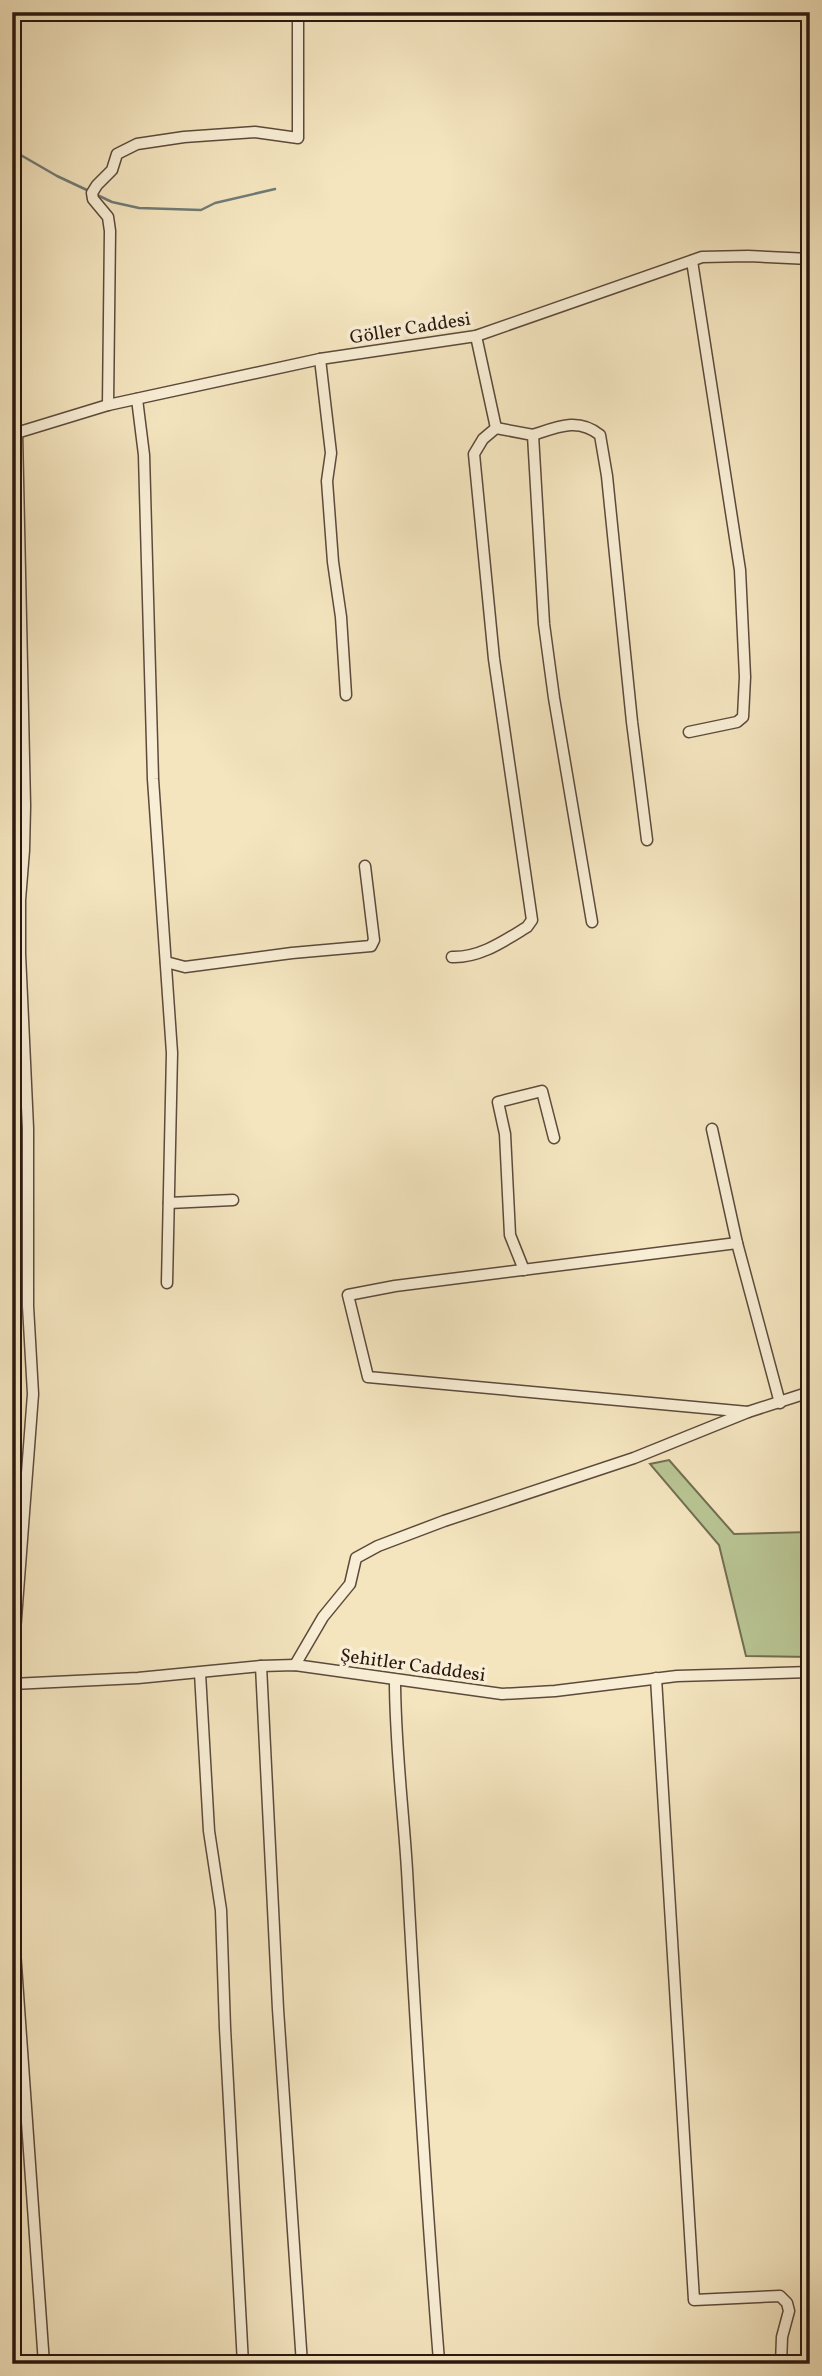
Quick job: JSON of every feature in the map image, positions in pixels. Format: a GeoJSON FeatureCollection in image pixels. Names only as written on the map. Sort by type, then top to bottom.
{"type":"FeatureCollection","features":[{"type":"Feature","properties":{"kind":"street"},"geometry":{"type":"LineString","coordinates":[[108,405],[110,231],[108,217],[93,199],[94,190],[112,170],[117,154],[137,144],[184,137],[255,132],[298,138],[298,12]]}},
{"type":"Feature","properties":{"kind":"street","name":"Göller Caddesi"},"geometry":{"type":"LineString","coordinates":[[15,434],[108,405],[320,359],[476,336],[702,257],[810,259]]}},
{"type":"Feature","properties":{"kind":"street"},"geometry":{"type":"LineString","coordinates":[[689,732],[737,722],[743,717],[745,677],[740,570],[692,261]]}},
{"type":"Feature","properties":{"kind":"street"},"geometry":{"type":"LineString","coordinates":[[476,336],[496,428]]}},
{"type":"Feature","properties":{"kind":"street"},"geometry":{"type":"LineString","coordinates":[[320,359],[331,453],[327,481],[346,695]]}},
{"type":"Feature","properties":{"kind":"street"},"geometry":{"type":"LineString","coordinates":[[137,399],[145,455],[153,779],[172,1053],[167,1283]]}},
{"type":"Feature","properties":{"kind":"street"},"geometry":{"type":"LineString","coordinates":[[496,428],[533,435],[572,425],[590,427],[600,435],[607,476],[630,709],[647,840]]}},
{"type":"Feature","properties":{"kind":"street"},"geometry":{"type":"LineString","coordinates":[[452,957],[462,958],[481,953],[527,927],[532,920],[494,659],[474,454],[496,428]]}},
{"type":"Feature","properties":{"kind":"street"},"geometry":{"type":"LineString","coordinates":[[12,1671],[33,1394],[28,1306],[28,1128],[20,954],[24,793],[15,434]]}},
{"type":"Feature","properties":{"kind":"street"},"geometry":{"type":"LineString","coordinates":[[533,435],[544,624],[592,922]]}},
{"type":"Feature","properties":{"kind":"street"},"geometry":{"type":"LineString","coordinates":[[166,962],[185,967],[371,946],[374,940],[365,866]]}},
{"type":"Feature","properties":{"kind":"street"},"geometry":{"type":"LineString","coordinates":[[524,1270],[510,1235],[505,1134],[498,1102],[542,1091],[554,1138]]}},
{"type":"Feature","properties":{"kind":"street"},"geometry":{"type":"LineString","coordinates":[[712,1129],[737,1243],[780,1402]]}},
{"type":"Feature","properties":{"kind":"street"},"geometry":{"type":"LineString","coordinates":[[169,1203],[233,1200]]}},
{"type":"Feature","properties":{"kind":"street"},"geometry":{"type":"LineString","coordinates":[[737,1243],[395,1286],[348,1295],[368,1377],[748,1412]]}},
{"type":"Feature","properties":{"kind":"street"},"geometry":{"type":"LineString","coordinates":[[295,1665],[323,1617],[350,1584],[356,1558],[378,1546],[444,1521],[634,1458],[748,1412],[810,1392]]}},
{"type":"Feature","properties":{"kind":"street","name":"Şehitler Cadddesi"},"geometry":{"type":"LineString","coordinates":[[12,1684],[295,1665],[502,1694],[555,1691],[677,1676],[810,1672]]}},
{"type":"Feature","properties":{"kind":"street"},"geometry":{"type":"LineString","coordinates":[[261,1666],[278,2009],[302,2364]]}},
{"type":"Feature","properties":{"kind":"street"},"geometry":{"type":"LineString","coordinates":[[200,1673],[209,1831],[221,1910],[243,2364]]}},
{"type":"Feature","properties":{"kind":"street"},"geometry":{"type":"LineString","coordinates":[[656,1678],[694,2300],[780,2296],[787,2303],[789,2311],[782,2337],[780,2364]]}},
{"type":"Feature","properties":{"kind":"street"},"geometry":{"type":"LineString","coordinates":[[395,1680],[395,1729],[405,1835],[418,2070],[439,2361]]}},
{"type":"Feature","properties":{"kind":"street"},"geometry":{"type":"LineString","coordinates":[[12,1908],[44,2364]]}},
{"type":"Feature","properties":{"kind":"green space"},"geometry":{"type":"Polygon","coordinates":[[[669,1460],[734,1534],[810,1532],[810,1657],[746,1656],[719,1545],[650,1464],[669,1460]]]}},
{"type":"Feature","properties":{"kind":"waterway"},"geometry":{"type":"LineString","coordinates":[[12,150],[89,191]]}},
{"type":"Feature","properties":{"kind":"waterway"},"geometry":{"type":"LineString","coordinates":[[95,194],[112,202],[139,208],[201,210],[215,203],[275,189]]}}]}
